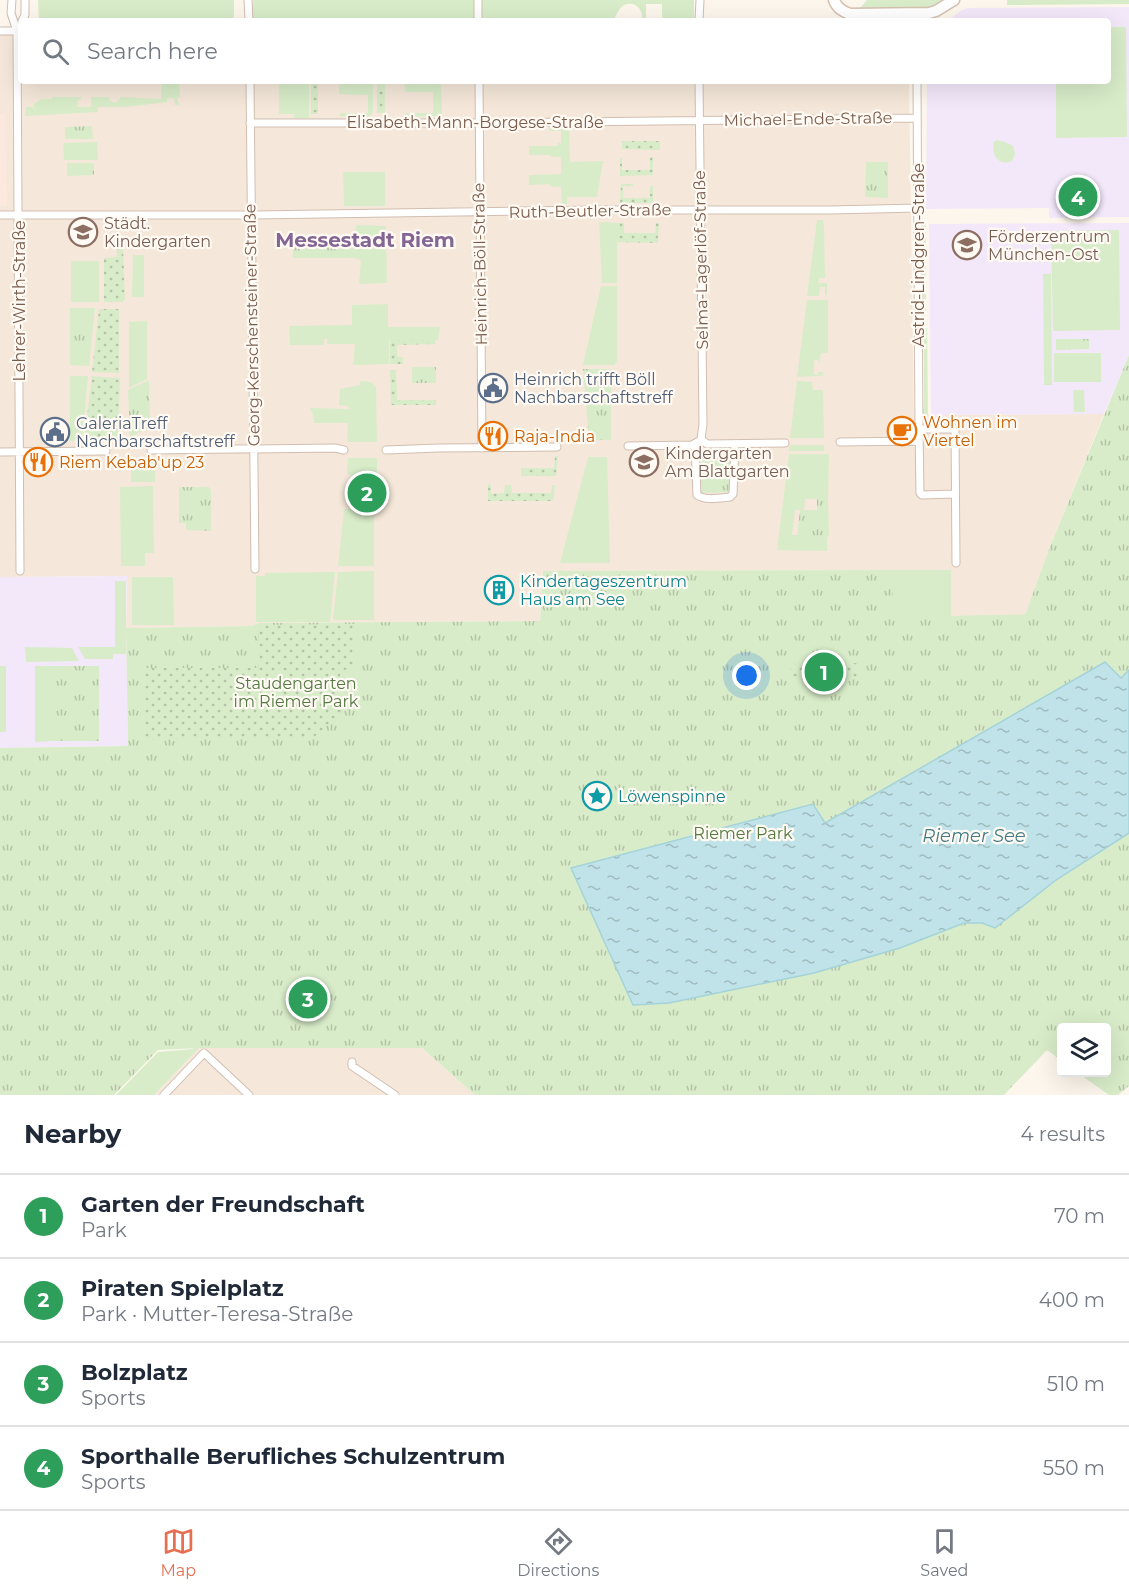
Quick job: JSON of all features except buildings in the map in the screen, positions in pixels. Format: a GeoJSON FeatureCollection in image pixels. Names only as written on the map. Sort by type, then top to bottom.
{"type":"FeatureCollection","features":[{"type":"Feature","properties":{"kind":"main road"},"geometry":{"type":"LineString","coordinates":[[834,0],[837,7],[850,14],[917,17],[936,11],[948,2]]}},
{"type":"Feature","properties":{"kind":"street","name":"Lehrer-Wirth-Straße"},"geometry":{"type":"LineString","coordinates":[[12,0],[11,13],[17,32],[20,571]]}},
{"type":"Feature","properties":{"kind":"street","name":"Lehrer-Wirth-Straße"},"geometry":{"type":"LineString","coordinates":[[24,18],[25,0]]}},
{"type":"Feature","properties":{"kind":"street"},"geometry":{"type":"LineString","coordinates":[[248,0],[249,18]]}},
{"type":"Feature","properties":{"kind":"street"},"geometry":{"type":"LineString","coordinates":[[478,0],[478,18]]}},
{"type":"Feature","properties":{"kind":"street"},"geometry":{"type":"LineString","coordinates":[[699,18],[700,0]]}},
{"type":"Feature","properties":{"kind":"street"},"geometry":{"type":"LineString","coordinates":[[0,32],[17,32]]}},
{"type":"Feature","properties":{"kind":"street","name":"Georg-Kerschensteiner-Straße"},"geometry":{"type":"LineString","coordinates":[[250,84],[255,569]]}},
{"type":"Feature","properties":{"kind":"street","name":"Heinrich-Böll-Straße"},"geometry":{"type":"LineString","coordinates":[[479,84],[482,448]]}},
{"type":"Feature","properties":{"kind":"street","name":"Selma-Lagerlöf-Straße"},"geometry":{"type":"LineString","coordinates":[[699,84],[703,424],[698,442],[697,495],[701,498],[730,497],[733,494],[735,444]]}},
{"type":"Feature","properties":{"kind":"street","name":"Astrid-Lindgren-Straße"},"geometry":{"type":"LineString","coordinates":[[917,84],[920,493],[922,495],[955,494]]}},
{"type":"Feature","properties":{"kind":"street","name":"Michael-Ende-Straße"},"geometry":{"type":"LineString","coordinates":[[700,120],[917,118]]}},
{"type":"Feature","properties":{"kind":"street","name":"Elisabeth-Mann-Borgese-Straße"},"geometry":{"type":"LineString","coordinates":[[250,123],[700,120]]}},
{"type":"Feature","properties":{"kind":"street","name":"Ruth-Beutler-Straße"},"geometry":{"type":"LineString","coordinates":[[0,216],[918,208]]}},
{"type":"Feature","properties":{"kind":"street"},"geometry":{"type":"LineString","coordinates":[[919,429],[955,429],[956,563]]}},
{"type":"Feature","properties":{"kind":"street"},"geometry":{"type":"LineString","coordinates":[[840,442],[919,441]]}},
{"type":"Feature","properties":{"kind":"street"},"geometry":{"type":"LineString","coordinates":[[628,446],[692,445],[698,442],[707,444],[785,443]]}},
{"type":"Feature","properties":{"kind":"street"},"geometry":{"type":"LineString","coordinates":[[386,450],[557,447]]}},
{"type":"Feature","properties":{"kind":"street"},"geometry":{"type":"LineString","coordinates":[[151,450],[335,448],[344,450]]}},
{"type":"Feature","properties":{"kind":"street"},"geometry":{"type":"LineString","coordinates":[[0,452],[106,451]]}},
{"type":"Feature","properties":{"kind":"street"},"geometry":{"type":"LineString","coordinates":[[164,1095],[202,1053],[249,1095]]}},
{"type":"Feature","properties":{"kind":"street"},"geometry":{"type":"LineString","coordinates":[[352,1062],[352,1066],[395,1095]]}},
{"type":"Feature","properties":{"kind":"shaded area"},"geometry":{"type":"Polygon","coordinates":[[[1129,7],[1129,217],[1049,218],[1049,208],[926,209],[927,84],[1111,84],[1111,18],[951,18],[968,8],[1129,7]]]}},
{"type":"Feature","properties":{"kind":"shaded area"},"geometry":{"type":"Polygon","coordinates":[[[0,27],[18,27],[18,84],[909,84],[914,415],[1104,414],[1049,549],[1025,615],[893,617],[892,570],[543,571],[540,621],[259,623],[251,626],[126,628],[127,576],[0,577],[0,27]]]}},
{"type":"Feature","properties":{"kind":"shaded area"},"geometry":{"type":"Polygon","coordinates":[[[0,114],[5,114],[7,206],[0,206],[0,114]]]}},
{"type":"Feature","properties":{"kind":"shaded area"},"geometry":{"type":"Polygon","coordinates":[[[1129,223],[1129,355],[1104,414],[931,415],[929,224],[1129,223]]]}},
{"type":"Feature","properties":{"kind":"shaded area"},"geometry":{"type":"Polygon","coordinates":[[[127,576],[128,746],[0,748],[0,577],[127,576]]]}},
{"type":"Feature","properties":{"kind":"shaded area"},"geometry":{"type":"Polygon","coordinates":[[[199,1048],[422,1048],[475,1095],[154,1095],[199,1048]]]}},
{"type":"Feature","properties":{"kind":"green space"},"geometry":{"type":"Polygon","coordinates":[[[38,0],[234,0],[234,18],[39,18],[38,0]]]}},
{"type":"Feature","properties":{"kind":"green space"},"geometry":{"type":"Polygon","coordinates":[[[253,0],[474,0],[474,18],[253,18],[253,0]]]}},
{"type":"Feature","properties":{"kind":"green space"},"geometry":{"type":"Polygon","coordinates":[[[481,0],[694,0],[694,18],[662,18],[662,4],[646,4],[646,18],[642,18],[638,7],[628,4],[621,8],[615,18],[481,18],[481,0]]]}},
{"type":"Feature","properties":{"kind":"green space"},"geometry":{"type":"Polygon","coordinates":[[[867,0],[941,0],[932,8],[855,9],[861,7],[867,0]]]}},
{"type":"Feature","properties":{"kind":"green space"},"geometry":{"type":"Polygon","coordinates":[[[1007,0],[1129,0],[1129,4],[1007,5],[1007,0]]]}},
{"type":"Feature","properties":{"kind":"green space"},"geometry":{"type":"Polygon","coordinates":[[[1111,27],[1126,27],[1127,137],[1056,138],[1056,84],[1111,84],[1111,27]]]}},
{"type":"Feature","properties":{"kind":"green space"},"geometry":{"type":"Polygon","coordinates":[[[162,84],[179,84],[180,97],[177,97],[179,105],[175,105],[174,98],[167,98],[167,102],[126,107],[98,107],[98,112],[25,116],[26,107],[33,107],[34,110],[34,104],[41,99],[52,99],[52,97],[81,97],[77,107],[91,107],[91,97],[109,97],[110,101],[116,103],[121,97],[161,99],[162,84]]]}},
{"type":"Feature","properties":{"kind":"green space"},"geometry":{"type":"Polygon","coordinates":[[[279,84],[309,84],[309,118],[294,118],[294,114],[279,114],[279,84]]]}},
{"type":"Feature","properties":{"kind":"green space"},"geometry":{"type":"Polygon","coordinates":[[[311,84],[318,84],[318,114],[311,114],[311,84]]]}},
{"type":"Feature","properties":{"kind":"green space"},"geometry":{"type":"Polygon","coordinates":[[[339,84],[373,84],[372,114],[368,117],[340,116],[340,113],[368,113],[368,95],[339,94],[339,84]]]}},
{"type":"Feature","properties":{"kind":"green space"},"geometry":{"type":"Polygon","coordinates":[[[377,84],[385,84],[385,113],[377,113],[377,84]]]}},
{"type":"Feature","properties":{"kind":"green space"},"geometry":{"type":"Polygon","coordinates":[[[404,84],[441,84],[442,114],[408,117],[405,113],[433,113],[433,92],[405,92],[404,84]]]}},
{"type":"Feature","properties":{"kind":"green space"},"geometry":{"type":"Polygon","coordinates":[[[92,126],[93,139],[65,139],[65,127],[92,126]]]}},
{"type":"Feature","properties":{"kind":"green space"},"geometry":{"type":"Polygon","coordinates":[[[549,127],[575,127],[569,130],[570,162],[603,161],[597,197],[567,197],[567,204],[562,204],[561,187],[550,186],[550,184],[529,185],[529,175],[561,174],[561,157],[529,155],[529,146],[558,146],[558,143],[561,143],[561,131],[549,131],[549,127]]]}},
{"type":"Feature","properties":{"kind":"green space"},"geometry":{"type":"Polygon","coordinates":[[[996,140],[1013,146],[1015,154],[1012,161],[999,161],[993,147],[996,140]]]}},
{"type":"Feature","properties":{"kind":"green space"},"geometry":{"type":"Polygon","coordinates":[[[622,141],[660,141],[660,150],[622,149],[622,141]]]}},
{"type":"Feature","properties":{"kind":"green space"},"geometry":{"type":"Polygon","coordinates":[[[97,142],[98,160],[64,160],[63,143],[97,142]]]}},
{"type":"Feature","properties":{"kind":"green space"},"geometry":{"type":"Polygon","coordinates":[[[650,157],[653,157],[653,175],[620,176],[620,158],[622,158],[622,170],[650,170],[650,157]]]}},
{"type":"Feature","properties":{"kind":"green space"},"geometry":{"type":"Polygon","coordinates":[[[866,162],[888,162],[888,198],[865,197],[866,162]]]}},
{"type":"Feature","properties":{"kind":"green space"},"geometry":{"type":"Polygon","coordinates":[[[67,163],[94,163],[94,175],[67,176],[67,163]]]}},
{"type":"Feature","properties":{"kind":"green space"},"geometry":{"type":"Polygon","coordinates":[[[343,172],[385,172],[385,206],[344,206],[343,172]]]}},
{"type":"Feature","properties":{"kind":"green space"},"geometry":{"type":"Polygon","coordinates":[[[621,184],[633,184],[633,186],[623,186],[623,198],[650,198],[650,186],[653,186],[653,203],[620,203],[621,184]]]}},
{"type":"Feature","properties":{"kind":"green space"},"geometry":{"type":"Polygon","coordinates":[[[817,220],[823,220],[824,225],[825,278],[819,278],[818,283],[827,283],[827,294],[825,296],[825,287],[820,287],[819,296],[807,296],[817,220]]]}},
{"type":"Feature","properties":{"kind":"green space"},"geometry":{"type":"Polygon","coordinates":[[[599,222],[617,223],[617,283],[602,283],[599,222]]]}},
{"type":"Feature","properties":{"kind":"green space"},"geometry":{"type":"Polygon","coordinates":[[[617,223],[624,223],[624,233],[655,233],[656,223],[659,223],[658,243],[617,242],[617,223]]]}},
{"type":"Feature","properties":{"kind":"green space"},"geometry":{"type":"Polygon","coordinates":[[[921,224],[926,224],[926,316],[921,316],[923,309],[923,228],[921,224]]]}},
{"type":"Feature","properties":{"kind":"green space"},"geometry":{"type":"Polygon","coordinates":[[[356,225],[386,226],[387,283],[359,284],[361,260],[355,258],[356,225]]]}},
{"type":"Feature","properties":{"kind":"green space"},"geometry":{"type":"Polygon","coordinates":[[[1119,230],[1120,330],[1053,331],[1051,231],[1119,230]]]}},
{"type":"Feature","properties":{"kind":"green space"},"geometry":{"type":"Polygon","coordinates":[[[355,243],[355,258],[293,258],[293,244],[355,243]]]}},
{"type":"Feature","properties":{"kind":"green space"},"geometry":{"type":"Polygon","coordinates":[[[117,246],[123,246],[125,299],[122,302],[104,302],[104,258],[117,257],[117,246]]]}},
{"type":"Feature","properties":{"kind":"green space"},"geometry":{"type":"Polygon","coordinates":[[[133,255],[144,255],[144,297],[132,297],[133,255]]]}},
{"type":"Feature","properties":{"kind":"green space"},"geometry":{"type":"Polygon","coordinates":[[[71,261],[99,261],[99,302],[71,302],[71,261]]]}},
{"type":"Feature","properties":{"kind":"green space"},"geometry":{"type":"Polygon","coordinates":[[[1043,274],[1051,274],[1052,385],[1044,385],[1043,274]]]}},
{"type":"Feature","properties":{"kind":"green space"},"geometry":{"type":"Polygon","coordinates":[[[601,286],[617,286],[617,362],[615,365],[583,365],[601,286]]]}},
{"type":"Feature","properties":{"kind":"green space"},"geometry":{"type":"Polygon","coordinates":[[[807,300],[828,300],[828,353],[821,353],[819,363],[818,360],[814,360],[814,374],[818,375],[818,372],[823,372],[823,375],[797,377],[807,300]]]}},
{"type":"Feature","properties":{"kind":"green space"},"geometry":{"type":"Polygon","coordinates":[[[388,304],[388,327],[440,327],[438,340],[389,340],[389,364],[353,365],[355,344],[327,344],[327,339],[324,339],[324,345],[290,345],[289,326],[352,325],[352,305],[388,304]]]}},
{"type":"Feature","properties":{"kind":"green space"},"geometry":{"type":"Polygon","coordinates":[[[70,308],[95,308],[89,366],[70,365],[70,308]]]}},
{"type":"Feature","properties":{"kind":"green space"},"geometry":{"type":"Polygon","coordinates":[[[99,309],[119,309],[119,373],[92,372],[99,309]]]}},
{"type":"Feature","properties":{"kind":"green space"},"geometry":{"type":"Polygon","coordinates":[[[71,320],[87,320],[87,360],[71,359],[71,320]]]}},
{"type":"Feature","properties":{"kind":"green space"},"geometry":{"type":"Polygon","coordinates":[[[147,321],[147,379],[129,388],[129,322],[147,321]]]}},
{"type":"Feature","properties":{"kind":"green space"},"geometry":{"type":"Polygon","coordinates":[[[922,328],[927,328],[928,416],[922,416],[922,409],[924,409],[924,337],[922,337],[922,328]]]}},
{"type":"Feature","properties":{"kind":"green space"},"geometry":{"type":"Polygon","coordinates":[[[1056,339],[1089,339],[1089,349],[1056,350],[1056,339]]]}},
{"type":"Feature","properties":{"kind":"green space"},"geometry":{"type":"Polygon","coordinates":[[[390,340],[435,340],[435,344],[397,345],[397,357],[403,357],[403,364],[390,364],[390,340]]]}},
{"type":"Feature","properties":{"kind":"green space"},"geometry":{"type":"Polygon","coordinates":[[[1054,353],[1101,353],[1101,382],[1054,382],[1054,353]]]}},
{"type":"Feature","properties":{"kind":"green space","name":"Riemer Park"},"geometry":{"type":"Polygon","coordinates":[[[1129,355],[1129,1086],[1118,1095],[1109,1095],[1084,1077],[1111,1077],[1111,1023],[1057,1023],[1057,1057],[1047,1050],[1004,1095],[475,1095],[422,1048],[199,1048],[158,1050],[114,1095],[0,1095],[0,748],[128,746],[126,628],[251,626],[259,623],[540,621],[543,571],[892,570],[893,617],[1025,615],[1049,549],[1129,355]]]}},
{"type":"Feature","properties":{"kind":"green space"},"geometry":{"type":"Polygon","coordinates":[[[412,367],[436,367],[436,383],[412,383],[412,367]]]}},
{"type":"Feature","properties":{"kind":"green space"},"geometry":{"type":"Polygon","coordinates":[[[583,369],[611,369],[611,440],[589,440],[583,369]]]}},
{"type":"Feature","properties":{"kind":"green space"},"geometry":{"type":"Polygon","coordinates":[[[390,370],[396,370],[397,400],[436,400],[436,405],[391,405],[390,370]]]}},
{"type":"Feature","properties":{"kind":"green space"},"geometry":{"type":"Polygon","coordinates":[[[70,376],[88,376],[82,441],[70,441],[70,376]]]}},
{"type":"Feature","properties":{"kind":"green space"},"geometry":{"type":"Polygon","coordinates":[[[92,376],[120,378],[118,441],[84,441],[92,376]]]}},
{"type":"Feature","properties":{"kind":"green space"},"geometry":{"type":"Polygon","coordinates":[[[149,380],[150,427],[130,437],[128,390],[149,380]]]}},
{"type":"Feature","properties":{"kind":"green space"},"geometry":{"type":"Polygon","coordinates":[[[360,381],[371,382],[376,387],[377,442],[347,442],[348,423],[314,423],[310,408],[349,409],[348,406],[339,405],[340,389],[360,385],[360,381]]]}},
{"type":"Feature","properties":{"kind":"green space"},"geometry":{"type":"Polygon","coordinates":[[[797,381],[812,382],[813,390],[823,390],[824,438],[790,438],[797,381]]]}},
{"type":"Feature","properties":{"kind":"green space"},"geometry":{"type":"Polygon","coordinates":[[[1073,390],[1084,390],[1085,412],[1074,412],[1073,390]]]}},
{"type":"Feature","properties":{"kind":"green space"},"geometry":{"type":"Polygon","coordinates":[[[790,445],[824,445],[824,451],[789,451],[790,445]]]}},
{"type":"Feature","properties":{"kind":"green space"},"geometry":{"type":"Polygon","coordinates":[[[789,454],[829,454],[828,499],[805,499],[804,510],[795,510],[792,535],[829,535],[827,551],[777,550],[789,454]]]}},
{"type":"Feature","properties":{"kind":"green space"},"geometry":{"type":"Polygon","coordinates":[[[555,456],[558,456],[556,476],[521,476],[521,468],[554,468],[555,456]]]}},
{"type":"Feature","properties":{"kind":"green space"},"geometry":{"type":"Polygon","coordinates":[[[588,457],[607,457],[610,563],[560,563],[588,457]]]}},
{"type":"Feature","properties":{"kind":"green space"},"geometry":{"type":"Polygon","coordinates":[[[348,458],[377,458],[377,478],[361,479],[347,474],[348,458]]]}},
{"type":"Feature","properties":{"kind":"green space"},"geometry":{"type":"Polygon","coordinates":[[[701,458],[730,458],[730,492],[701,493],[701,458]]]}},
{"type":"Feature","properties":{"kind":"green space"},"geometry":{"type":"Polygon","coordinates":[[[131,462],[155,462],[155,482],[131,482],[131,462]]]}},
{"type":"Feature","properties":{"kind":"green space"},"geometry":{"type":"Polygon","coordinates":[[[354,477],[385,478],[385,496],[380,502],[382,507],[348,506],[349,492],[347,491],[356,482],[354,477]]]}},
{"type":"Feature","properties":{"kind":"green space"},"geometry":{"type":"Polygon","coordinates":[[[488,484],[491,484],[491,494],[504,493],[505,485],[511,485],[512,493],[551,493],[552,485],[555,485],[553,501],[488,501],[488,484]]]}},
{"type":"Feature","properties":{"kind":"green space"},"geometry":{"type":"Polygon","coordinates":[[[153,486],[154,553],[145,553],[145,566],[121,566],[120,487],[153,486]]]}},
{"type":"Feature","properties":{"kind":"green space"},"geometry":{"type":"Polygon","coordinates":[[[180,487],[209,487],[211,490],[211,531],[186,530],[186,523],[179,523],[180,487]]]}},
{"type":"Feature","properties":{"kind":"green space"},"geometry":{"type":"Polygon","coordinates":[[[817,499],[828,499],[829,535],[797,536],[800,510],[817,510],[817,499]]]}},
{"type":"Feature","properties":{"kind":"green space"},"geometry":{"type":"Polygon","coordinates":[[[344,509],[374,509],[374,566],[338,566],[344,509]]]}},
{"type":"Feature","properties":{"kind":"green space"},"geometry":{"type":"Polygon","coordinates":[[[884,570],[951,570],[951,616],[1040,614],[892,728],[884,570]]]}},
{"type":"Feature","properties":{"kind":"green space"},"geometry":{"type":"Polygon","coordinates":[[[374,571],[374,620],[333,620],[338,572],[374,571]]]}},
{"type":"Feature","properties":{"kind":"green space"},"geometry":{"type":"Polygon","coordinates":[[[335,572],[330,622],[256,622],[256,576],[265,576],[265,573],[335,572]]]}},
{"type":"Feature","properties":{"kind":"green space"},"geometry":{"type":"Polygon","coordinates":[[[132,577],[173,577],[174,625],[132,625],[132,577]]]}},
{"type":"Feature","properties":{"kind":"green space"},"geometry":{"type":"Polygon","coordinates":[[[115,581],[126,581],[126,654],[113,654],[113,659],[85,659],[78,647],[115,647],[115,581]]]}},
{"type":"Feature","properties":{"kind":"green space","name":"Staudengarten im Riemer Park"},"geometry":{"type":"Polygon","coordinates":[[[354,624],[355,669],[340,670],[341,713],[314,737],[144,740],[143,668],[259,668],[259,625],[354,624]]]}},
{"type":"Feature","properties":{"kind":"green space"},"geometry":{"type":"Polygon","coordinates":[[[25,647],[72,648],[79,661],[26,662],[25,647]]]}},
{"type":"Feature","properties":{"kind":"green space"},"geometry":{"type":"Polygon","coordinates":[[[858,663],[858,679],[790,680],[790,664],[858,663]]]}},
{"type":"Feature","properties":{"kind":"green space"},"geometry":{"type":"Polygon","coordinates":[[[0,666],[6,666],[6,732],[0,732],[0,666]]]}},
{"type":"Feature","properties":{"kind":"green space"},"geometry":{"type":"Polygon","coordinates":[[[35,666],[54,666],[54,741],[35,742],[35,666]]]}},
{"type":"Feature","properties":{"kind":"green space"},"geometry":{"type":"Polygon","coordinates":[[[54,666],[99,666],[99,741],[54,741],[54,666]]]}},
{"type":"Feature","properties":{"kind":"green space"},"geometry":{"type":"Polygon","coordinates":[[[199,1048],[154,1095],[116,1095],[158,1052],[199,1048]]]}},
{"type":"Feature","properties":{"kind":"water","name":"Riemer See"},"geometry":{"type":"Polygon","coordinates":[[[1105,662],[1121,678],[1129,670],[1129,833],[1056,880],[995,928],[982,923],[964,923],[900,948],[814,973],[669,1003],[633,1005],[571,868],[813,804],[825,823],[1105,662]]]}},
{"type":"Feature","properties":{"kind":"place","name":"Sporthalle Berufliches Schulzentrum"},"geometry":{"type":"Point","coordinates":[1078,197]}},
{"type":"Feature","properties":{"kind":"place","name":"Städt. Kindergarten"},"geometry":{"type":"Point","coordinates":[83,232]}},
{"type":"Feature","properties":{"kind":"place","name":"Förderzentrum München-Ost"},"geometry":{"type":"Point","coordinates":[967,245]}},
{"type":"Feature","properties":{"kind":"place","name":"Heinrich trifft Böll Nachbarschaftstreff"},"geometry":{"type":"Point","coordinates":[493,388]}},
{"type":"Feature","properties":{"kind":"place","name":"Wohnen im Viertel"},"geometry":{"type":"Point","coordinates":[902,431]}},
{"type":"Feature","properties":{"kind":"place","name":"GaleriaTreff Nachbarschaftstreff"},"geometry":{"type":"Point","coordinates":[55,432]}},
{"type":"Feature","properties":{"kind":"place","name":"Raja-India"},"geometry":{"type":"Point","coordinates":[493,436]}},
{"type":"Feature","properties":{"kind":"place","name":"Riem Kebab'up 23"},"geometry":{"type":"Point","coordinates":[38,462]}},
{"type":"Feature","properties":{"kind":"place","name":"Kindergarten Am Blattgarten"},"geometry":{"type":"Point","coordinates":[644,462]}},
{"type":"Feature","properties":{"kind":"place","name":"Piraten Spielplatz"},"geometry":{"type":"Point","coordinates":[367,493]}},
{"type":"Feature","properties":{"kind":"place","name":"Kindertageszentrum Haus am See"},"geometry":{"type":"Point","coordinates":[499,590]}},
{"type":"Feature","properties":{"kind":"place","name":"Garten der Freundschaft"},"geometry":{"type":"Point","coordinates":[824,672]}},
{"type":"Feature","properties":{"kind":"place","name":"Löwenspinne"},"geometry":{"type":"Point","coordinates":[597,796]}},
{"type":"Feature","properties":{"kind":"place","name":"Bolzplatz"},"geometry":{"type":"Point","coordinates":[308,999]}},
{"type":"Feature","properties":{"kind":"district","name":"Messestadt Riem"},"geometry":{"type":"Point","coordinates":[365,240]}}]}
